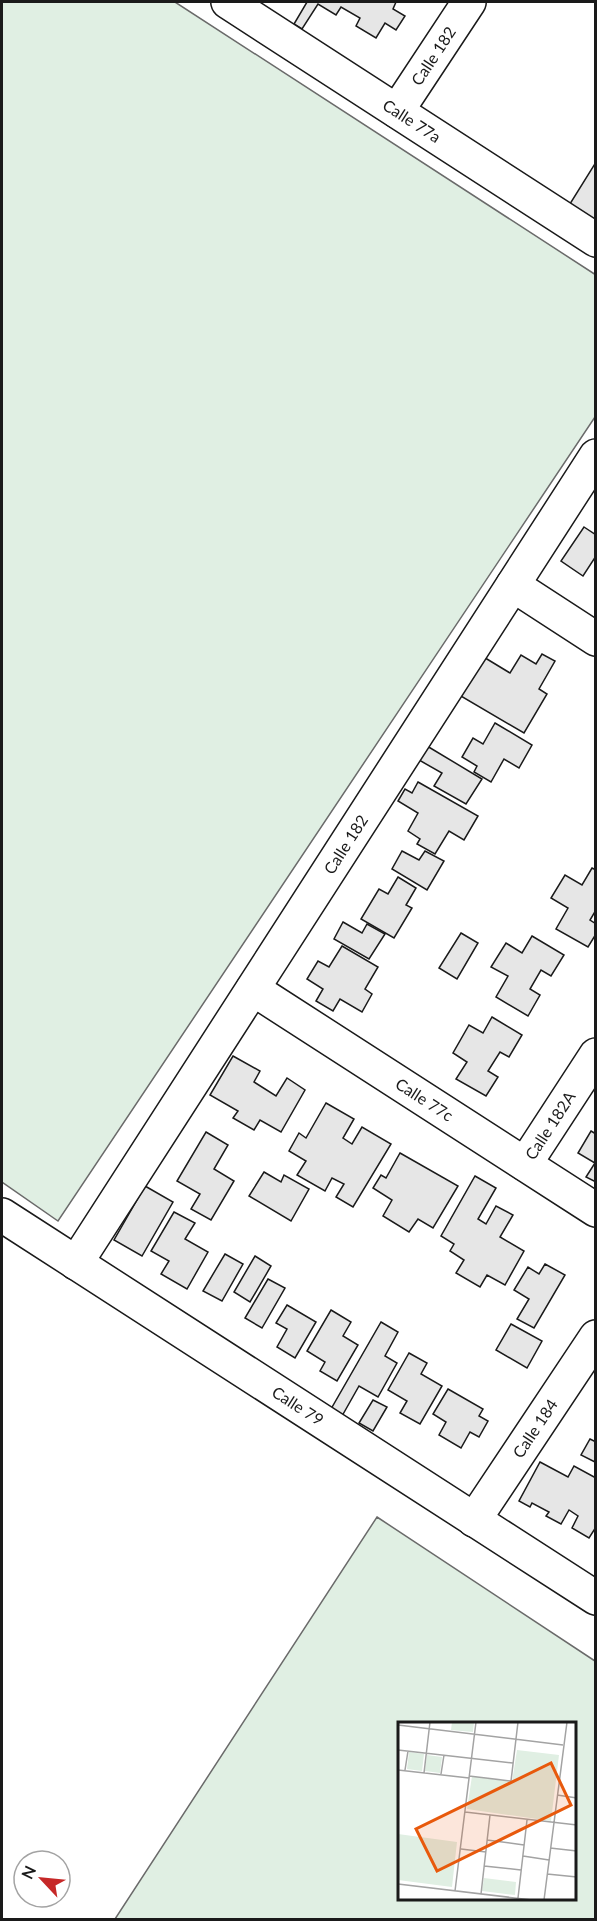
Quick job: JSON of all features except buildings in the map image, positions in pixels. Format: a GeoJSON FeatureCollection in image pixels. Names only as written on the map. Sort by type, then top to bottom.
{"type":"FeatureCollection","features":[{"type":"Feature","properties":{"kind":"street","name":"Calle 77a"},"geometry":{"type":"LineString","coordinates":[[228,2],[596,240]]}},
{"type":"Feature","properties":{"kind":"street","name":"Calle 182"},"geometry":{"type":"LineString","coordinates":[[397,111],[469,2]]}},
{"type":"Feature","properties":{"kind":"street","name":"Calle 182"},"geometry":{"type":"LineString","coordinates":[[76,1263],[596,456]]}},
{"type":"Feature","properties":{"kind":"street"},"geometry":{"type":"LineString","coordinates":[[513,585],[596,639]]}},
{"type":"Feature","properties":{"kind":"street","name":"Calle 77c"},"geometry":{"type":"LineString","coordinates":[[253,989],[596,1210]]}},
{"type":"Feature","properties":{"kind":"street","name":"Calle 182A"},"geometry":{"type":"LineString","coordinates":[[525,1164],[596,1055]]}},
{"type":"Feature","properties":{"kind":"street","name":"Calle 79"},"geometry":{"type":"LineString","coordinates":[[2,1215],[596,1598]]}},
{"type":"Feature","properties":{"kind":"street","name":"Calle 184"},"geometry":{"type":"LineString","coordinates":[[474,1520],[596,1337]]}},
{"type":"Feature","properties":{"kind":"green space"},"geometry":{"type":"Polygon","coordinates":[[[2,2],[175,2],[596,275],[595,417],[58,1221],[2,1182],[2,2]]]}},
{"type":"Feature","properties":{"kind":"green space"},"geometry":{"type":"Polygon","coordinates":[[[377,1517],[595,1661],[595,1919],[115,1919],[377,1517]]]}}]}
